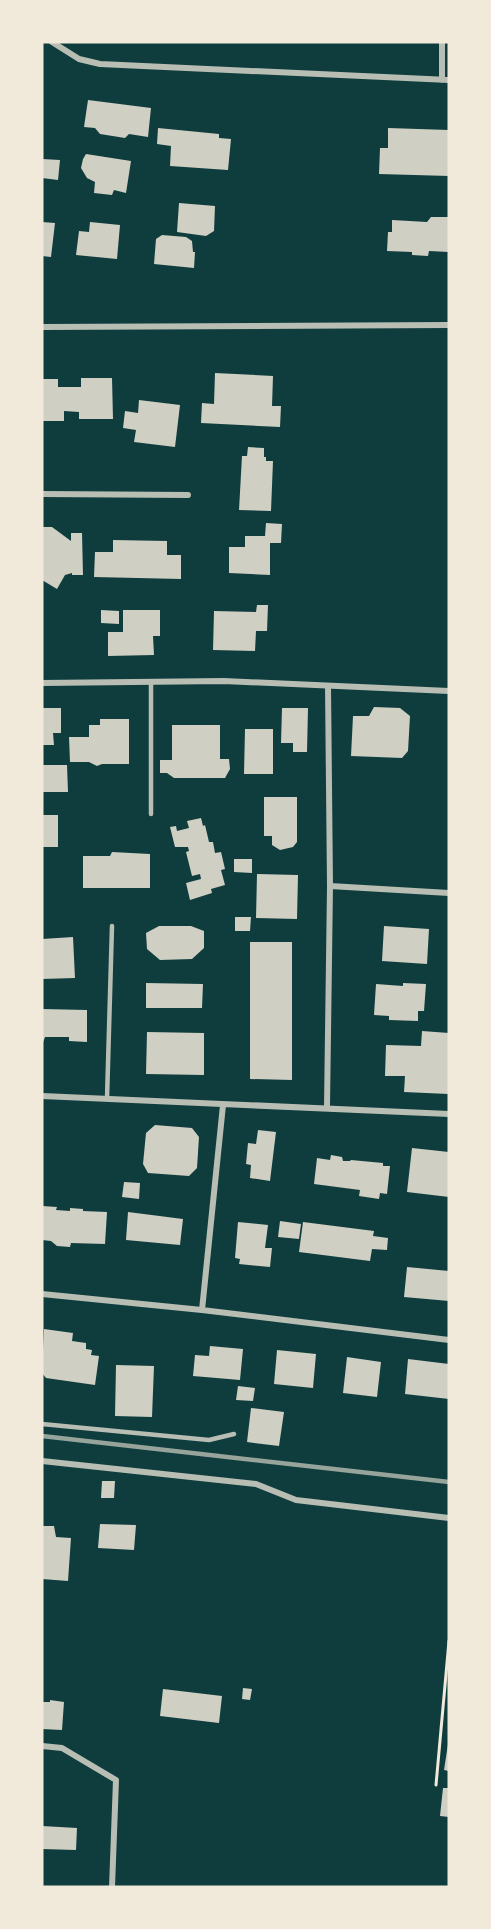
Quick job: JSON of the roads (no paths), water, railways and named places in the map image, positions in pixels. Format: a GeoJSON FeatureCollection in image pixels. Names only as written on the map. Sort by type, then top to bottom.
{"type":"FeatureCollection","features":[{"type":"Feature","properties":{"kind":"street"},"geometry":{"type":"LineString","coordinates":[[52,42],[79,59],[100,64],[445,80],[442,42]]}},
{"type":"Feature","properties":{"kind":"street"},"geometry":{"type":"LineString","coordinates":[[42,327],[449,325]]}},
{"type":"Feature","properties":{"kind":"street"},"geometry":{"type":"LineString","coordinates":[[42,494],[188,495]]}},
{"type":"Feature","properties":{"kind":"street"},"geometry":{"type":"LineString","coordinates":[[42,683],[224,681],[449,691]]}},
{"type":"Feature","properties":{"kind":"street"},"geometry":{"type":"LineString","coordinates":[[327,1107],[330,886],[328,686]]}},
{"type":"Feature","properties":{"kind":"street"},"geometry":{"type":"LineString","coordinates":[[330,886],[449,893]]}},
{"type":"Feature","properties":{"kind":"street"},"geometry":{"type":"LineString","coordinates":[[42,1096],[449,1114]]}},
{"type":"Feature","properties":{"kind":"street"},"geometry":{"type":"LineString","coordinates":[[202,1310],[223,1104]]}},
{"type":"Feature","properties":{"kind":"street"},"geometry":{"type":"LineString","coordinates":[[42,1294],[202,1310],[449,1340]]}},
{"type":"Feature","properties":{"kind":"street"},"geometry":{"type":"LineString","coordinates":[[42,1461],[256,1484],[296,1500],[449,1518]]}},
{"type":"Feature","properties":{"kind":"street"},"geometry":{"type":"LineString","coordinates":[[42,1746],[62,1748],[116,1780],[112,1887]]}},
{"type":"Feature","properties":{"kind":"lane"},"geometry":{"type":"LineString","coordinates":[[151,682],[151,814]]}},
{"type":"Feature","properties":{"kind":"lane"},"geometry":{"type":"LineString","coordinates":[[107,1099],[112,926]]}},
{"type":"Feature","properties":{"kind":"lane"},"geometry":{"type":"LineString","coordinates":[[42,1424],[208,1440],[234,1434]]}},
{"type":"Feature","properties":{"kind":"railway"},"geometry":{"type":"LineString","coordinates":[[42,1436],[449,1482]]}}]}
